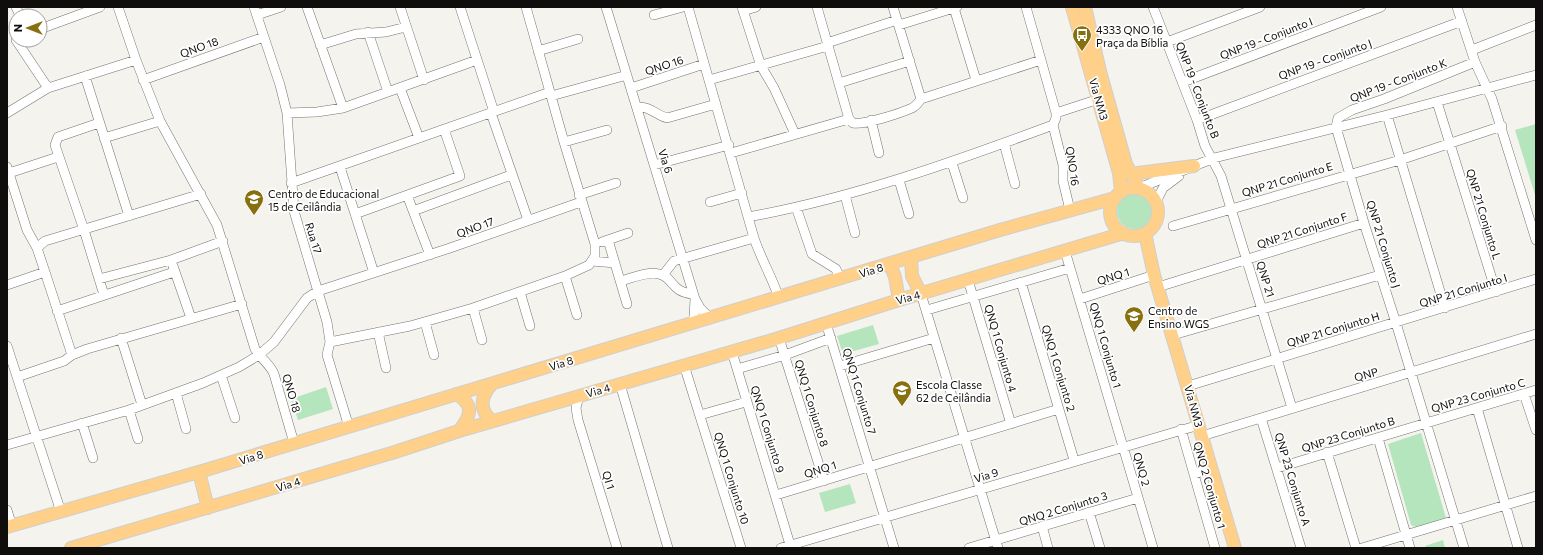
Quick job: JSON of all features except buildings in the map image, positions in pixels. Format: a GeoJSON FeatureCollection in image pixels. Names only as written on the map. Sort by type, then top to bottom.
{"type":"FeatureCollection","features":[{"type":"Feature","properties":{"kind":"main road","name":"Via NM3"},"geometry":{"type":"LineString","coordinates":[[1072,7],[1119,173],[1118,195]]}},
{"type":"Feature","properties":{"kind":"main road","name":"Via NM3"},"geometry":{"type":"LineString","coordinates":[[1085,7],[1103,82],[1126,164],[1130,174],[1139,188]]}},
{"type":"Feature","properties":{"kind":"main road"},"geometry":{"type":"LineString","coordinates":[[1130,174],[1194,166]]}},
{"type":"Feature","properties":{"kind":"main road"},"geometry":{"type":"LineString","coordinates":[[1139,188],[1149,192],[1158,208],[1155,223],[1135,234],[1114,224],[1110,211],[1118,195],[1127,189],[1139,188]]}},
{"type":"Feature","properties":{"kind":"main road","name":"Via 8"},"geometry":{"type":"LineString","coordinates":[[10,527],[199,472],[1118,195]]}},
{"type":"Feature","properties":{"kind":"main road","name":"Via NM3"},"geometry":{"type":"LineString","coordinates":[[1135,234],[1155,275],[1235,548]]}},
{"type":"Feature","properties":{"kind":"main road","name":"Via 4"},"geometry":{"type":"LineString","coordinates":[[71,548],[395,452],[492,421],[779,338],[899,300],[1065,251],[1135,234]]}},
{"type":"Feature","properties":{"kind":"main road"},"geometry":{"type":"LineString","coordinates":[[911,258],[912,276],[921,294]]}},
{"type":"Feature","properties":{"kind":"main road"},"geometry":{"type":"LineString","coordinates":[[890,264],[896,277],[899,300]]}},
{"type":"Feature","properties":{"kind":"main road"},"geometry":{"type":"LineString","coordinates":[[492,384],[483,395],[482,403],[486,416],[492,421]]}},
{"type":"Feature","properties":{"kind":"main road"},"geometry":{"type":"LineString","coordinates":[[456,394],[466,402],[469,408],[468,419],[460,431]]}},
{"type":"Feature","properties":{"kind":"main road"},"geometry":{"type":"LineString","coordinates":[[199,472],[208,508]]}},
{"type":"Feature","properties":{"kind":"street"},"geometry":{"type":"LineString","coordinates":[[48,26],[100,7]]}},
{"type":"Feature","properties":{"kind":"street","name":"QNO 18"},"geometry":{"type":"LineString","coordinates":[[118,7],[143,80],[160,121],[210,208],[223,241],[255,349],[259,356],[270,365],[274,374],[294,443]]}},
{"type":"Feature","properties":{"kind":"street"},"geometry":{"type":"LineString","coordinates":[[256,11],[281,7]]}},
{"type":"Feature","properties":{"kind":"street"},"geometry":{"type":"LineString","coordinates":[[307,7],[343,108]]}},
{"type":"Feature","properties":{"kind":"street"},"geometry":{"type":"LineString","coordinates":[[400,7],[424,80]]}},
{"type":"Feature","properties":{"kind":"street"},"geometry":{"type":"LineString","coordinates":[[460,7],[511,175],[528,220]]}},
{"type":"Feature","properties":{"kind":"street"},"geometry":{"type":"LineString","coordinates":[[330,342],[425,322],[473,308],[583,269],[595,256],[595,244],[580,198],[526,7]]}},
{"type":"Feature","properties":{"kind":"street","name":"Via 6"},"geometry":{"type":"LineString","coordinates":[[606,7],[694,296],[700,308],[710,318]]}},
{"type":"Feature","properties":{"kind":"street"},"geometry":{"type":"LineString","coordinates":[[654,15],[683,7]]}},
{"type":"Feature","properties":{"kind":"street"},"geometry":{"type":"LineString","coordinates":[[688,7],[730,149],[754,238],[763,263],[774,283],[779,298]]}},
{"type":"Feature","properties":{"kind":"street"},"geometry":{"type":"LineString","coordinates":[[756,7],[743,9],[761,66],[774,88],[795,134]]}},
{"type":"Feature","properties":{"kind":"street"},"geometry":{"type":"LineString","coordinates":[[817,7],[849,119],[851,122],[856,124],[912,108],[921,99],[1041,60]]}},
{"type":"Feature","properties":{"kind":"street"},"geometry":{"type":"LineString","coordinates":[[893,7],[921,99]]}},
{"type":"Feature","properties":{"kind":"street"},"geometry":{"type":"LineString","coordinates":[[709,80],[761,66],[898,22],[956,7],[976,80]]}},
{"type":"Feature","properties":{"kind":"street","name":"QNO 16"},"geometry":{"type":"LineString","coordinates":[[1026,7],[1056,113],[1056,118],[1053,125],[1063,165],[1063,182],[1070,210]]}},
{"type":"Feature","properties":{"kind":"street","name":"QNP 19 - Conjunto B"},"geometry":{"type":"LineString","coordinates":[[1153,7],[1183,82],[1206,146],[1214,158]]}},
{"type":"Feature","properties":{"kind":"street"},"geometry":{"type":"LineString","coordinates":[[1167,42],[1260,7]]}},
{"type":"Feature","properties":{"kind":"street","name":"QNP 19 - Conjunto I"},"geometry":{"type":"LineString","coordinates":[[1183,82],[1381,7]]}},
{"type":"Feature","properties":{"kind":"street"},"geometry":{"type":"LineString","coordinates":[[1457,7],[1475,62],[1502,126],[1536,240]]}},
{"type":"Feature","properties":{"kind":"street","name":"Rua 17"},"geometry":{"type":"LineString","coordinates":[[256,11],[287,113],[291,183],[297,224],[330,333],[330,342],[327,355],[349,427]]}},
{"type":"Feature","properties":{"kind":"street","name":"QNP 19 - Conjunto J"},"geometry":{"type":"LineString","coordinates":[[1197,120],[1462,22]]}},
{"type":"Feature","properties":{"kind":"street"},"geometry":{"type":"LineString","coordinates":[[1472,50],[1536,25]]}},
{"type":"Feature","properties":{"kind":"street"},"geometry":{"type":"LineString","coordinates":[[320,45],[356,34],[386,32],[406,27]]}},
{"type":"Feature","properties":{"kind":"street"},"geometry":{"type":"LineString","coordinates":[[368,32],[388,92]]}},
{"type":"Feature","properties":{"kind":"street","name":"QNO 18"},"geometry":{"type":"LineString","coordinates":[[143,80],[264,36]]}},
{"type":"Feature","properties":{"kind":"street"},"geometry":{"type":"LineString","coordinates":[[538,50],[578,39]]}},
{"type":"Feature","properties":{"kind":"street"},"geometry":{"type":"LineString","coordinates":[[22,48],[48,88]]}},
{"type":"Feature","properties":{"kind":"street"},"geometry":{"type":"LineString","coordinates":[[7,113],[48,88],[136,60]]}},
{"type":"Feature","properties":{"kind":"street"},"geometry":{"type":"LineString","coordinates":[[287,113],[317,112],[343,108],[477,60]]}},
{"type":"Feature","properties":{"kind":"street"},"geometry":{"type":"LineString","coordinates":[[839,83],[910,61]]}},
{"type":"Feature","properties":{"kind":"street","name":"QNP 19 - Conjunto K"},"geometry":{"type":"LineString","coordinates":[[1336,127],[1338,118],[1352,110],[1384,99],[1475,62]]}},
{"type":"Feature","properties":{"kind":"street","name":"QNO 16"},"geometry":{"type":"LineString","coordinates":[[631,88],[704,64]]}},
{"type":"Feature","properties":{"kind":"street"},"geometry":{"type":"LineString","coordinates":[[291,183],[340,167],[492,112],[551,94],[627,75]]}},
{"type":"Feature","properties":{"kind":"street"},"geometry":{"type":"LineString","coordinates":[[1139,188],[1214,158],[1387,115],[1536,75]]}},
{"type":"Feature","properties":{"kind":"street"},"geometry":{"type":"LineString","coordinates":[[85,76],[130,216]]}},
{"type":"Feature","properties":{"kind":"street"},"geometry":{"type":"LineString","coordinates":[[400,88],[419,138]]}},
{"type":"Feature","properties":{"kind":"street"},"geometry":{"type":"LineString","coordinates":[[1056,113],[1099,99]]}},
{"type":"Feature","properties":{"kind":"street"},"geometry":{"type":"LineString","coordinates":[[1437,102],[1450,144]]}},
{"type":"Feature","properties":{"kind":"street"},"geometry":{"type":"LineString","coordinates":[[637,107],[647,107],[661,117],[667,118],[716,104]]}},
{"type":"Feature","properties":{"kind":"street"},"geometry":{"type":"LineString","coordinates":[[1387,115],[1445,308]]}},
{"type":"Feature","properties":{"kind":"street"},"geometry":{"type":"LineString","coordinates":[[654,165],[795,134],[849,119]]}},
{"type":"Feature","properties":{"kind":"street"},"geometry":{"type":"LineString","coordinates":[[872,120],[879,153]]}},
{"type":"Feature","properties":{"kind":"street"},"geometry":{"type":"LineString","coordinates":[[104,138],[160,121]]}},
{"type":"Feature","properties":{"kind":"street"},"geometry":{"type":"LineString","coordinates":[[99,123],[58,137],[55,145],[104,295]]}},
{"type":"Feature","properties":{"kind":"street"},"geometry":{"type":"LineString","coordinates":[[748,217],[844,195],[899,180],[952,163],[1053,125]]}},
{"type":"Feature","properties":{"kind":"street"},"geometry":{"type":"LineString","coordinates":[[1336,127],[1350,173],[1400,160],[1502,126]]}},
{"type":"Feature","properties":{"kind":"street"},"geometry":{"type":"LineString","coordinates":[[444,129],[460,176],[467,191]]}},
{"type":"Feature","properties":{"kind":"street"},"geometry":{"type":"LineString","coordinates":[[564,142],[607,130]]}},
{"type":"Feature","properties":{"kind":"street"},"geometry":{"type":"LineString","coordinates":[[1004,143],[1015,184]]}},
{"type":"Feature","properties":{"kind":"street","name":"QNP 21 Conjunto L"},"geometry":{"type":"LineString","coordinates":[[1450,144],[1496,292]]}},
{"type":"Feature","properties":{"kind":"street"},"geometry":{"type":"LineString","coordinates":[[58,157],[8,170],[27,230],[37,248],[72,355]]}},
{"type":"Feature","properties":{"kind":"street","name":"QNP 21"},"geometry":{"type":"LineString","coordinates":[[1214,158],[1232,208],[1292,408]]}},
{"type":"Feature","properties":{"kind":"street"},"geometry":{"type":"LineString","coordinates":[[952,163],[963,198]]}},
{"type":"Feature","properties":{"kind":"street"},"geometry":{"type":"LineString","coordinates":[[1156,202],[1163,188],[1194,166]]}},
{"type":"Feature","properties":{"kind":"street"},"geometry":{"type":"LineString","coordinates":[[340,167],[374,273]]}},
{"type":"Feature","properties":{"kind":"street","name":"QNP 21 Conjunto E"},"geometry":{"type":"LineString","coordinates":[[1173,226],[1350,173]]}},
{"type":"Feature","properties":{"kind":"street","name":"QNP 21 Conjunto J"},"geometry":{"type":"LineString","coordinates":[[1350,173],[1380,275],[1396,322]]}},
{"type":"Feature","properties":{"kind":"street"},"geometry":{"type":"LineString","coordinates":[[413,211],[511,175]]}},
{"type":"Feature","properties":{"kind":"street"},"geometry":{"type":"LineString","coordinates":[[355,214],[460,176]]}},
{"type":"Feature","properties":{"kind":"street"},"geometry":{"type":"LineString","coordinates":[[899,180],[909,214]]}},
{"type":"Feature","properties":{"kind":"street","name":"QNO 17"},"geometry":{"type":"LineString","coordinates":[[318,291],[430,255],[528,220],[616,183]]}},
{"type":"Feature","properties":{"kind":"street"},"geometry":{"type":"LineString","coordinates":[[710,202],[742,192]]}},
{"type":"Feature","properties":{"kind":"street"},"geometry":{"type":"LineString","coordinates":[[37,248],[45,241],[202,194]]}},
{"type":"Feature","properties":{"kind":"street"},"geometry":{"type":"LineString","coordinates":[[407,195],[430,255]]}},
{"type":"Feature","properties":{"kind":"street"},"geometry":{"type":"LineString","coordinates":[[844,195],[854,229]]}},
{"type":"Feature","properties":{"kind":"street"},"geometry":{"type":"LineString","coordinates":[[796,206],[812,254],[836,269],[840,279]]}},
{"type":"Feature","properties":{"kind":"street","name":"QNP 21 Conjunto F"},"geometry":{"type":"LineString","coordinates":[[1155,275],[1248,260],[1364,223]]}},
{"type":"Feature","properties":{"kind":"street"},"geometry":{"type":"LineString","coordinates":[[595,244],[628,233]]}},
{"type":"Feature","properties":{"kind":"street"},"geometry":{"type":"LineString","coordinates":[[663,275],[674,261],[754,238]]}},
{"type":"Feature","properties":{"kind":"street"},"geometry":{"type":"LineString","coordinates":[[608,240],[627,304]]}},
{"type":"Feature","properties":{"kind":"street"},"geometry":{"type":"LineString","coordinates":[[99,279],[171,260],[223,241]]}},
{"type":"Feature","properties":{"kind":"street","name":"QNQ 1 Conjunto 1"},"geometry":{"type":"LineString","coordinates":[[1065,251],[1123,446]]}},
{"type":"Feature","properties":{"kind":"street"},"geometry":{"type":"LineString","coordinates":[[171,260],[191,318]]}},
{"type":"Feature","properties":{"kind":"street"},"geometry":{"type":"LineString","coordinates":[[592,261],[615,263]]}},
{"type":"Feature","properties":{"kind":"street"},"geometry":{"type":"LineString","coordinates":[[926,310],[1070,268]]}},
{"type":"Feature","properties":{"kind":"street"},"geometry":{"type":"LineString","coordinates":[[7,284],[45,272]]}},
{"type":"Feature","properties":{"kind":"street"},"geometry":{"type":"LineString","coordinates":[[57,311],[174,272]]}},
{"type":"Feature","properties":{"kind":"street"},"geometry":{"type":"LineString","coordinates":[[621,281],[652,273],[663,275],[680,292],[694,296],[694,317],[692,324]]}},
{"type":"Feature","properties":{"kind":"street","name":"QNQ 1"},"geometry":{"type":"LineString","coordinates":[[1080,299],[1155,275]]}},
{"type":"Feature","properties":{"kind":"street"},"geometry":{"type":"LineString","coordinates":[[1173,335],[1380,275]]}},
{"type":"Feature","properties":{"kind":"street"},"geometry":{"type":"LineString","coordinates":[[565,276],[578,315]]}},
{"type":"Feature","properties":{"kind":"street","name":"QNP 21 Conjunto I"},"geometry":{"type":"LineString","coordinates":[[1396,322],[1536,279]]}},
{"type":"Feature","properties":{"kind":"street","name":"QNQ 1 Conjunto 4"},"geometry":{"type":"LineString","coordinates":[[968,280],[1011,424]]}},
{"type":"Feature","properties":{"kind":"street","name":"QNQ 1 Conjunto 2"},"geometry":{"type":"LineString","coordinates":[[1021,282],[1074,460]]}},
{"type":"Feature","properties":{"kind":"street"},"geometry":{"type":"LineString","coordinates":[[7,445],[129,410],[221,375],[259,356],[274,342],[307,298],[318,291]]}},
{"type":"Feature","properties":{"kind":"street"},"geometry":{"type":"LineString","coordinates":[[520,292],[530,326]]}},
{"type":"Feature","properties":{"kind":"street"},"geometry":{"type":"LineString","coordinates":[[921,294],[997,544]]}},
{"type":"Feature","properties":{"kind":"street"},"geometry":{"type":"LineString","coordinates":[[17,377],[57,364],[69,359],[72,355],[121,338],[242,304]]}},
{"type":"Feature","properties":{"kind":"street"},"geometry":{"type":"LineString","coordinates":[[473,308],[482,340]]}},
{"type":"Feature","properties":{"kind":"street"},"geometry":{"type":"LineString","coordinates":[[425,322],[434,355]]}},
{"type":"Feature","properties":{"kind":"street"},"geometry":{"type":"LineString","coordinates":[[1396,322],[1464,548]]}},
{"type":"Feature","properties":{"kind":"street","name":"QNP 21 Conjunto H"},"geometry":{"type":"LineString","coordinates":[[1188,386],[1396,322]]}},
{"type":"Feature","properties":{"kind":"street","name":"QNQ 1 Conjunto 7"},"geometry":{"type":"LineString","coordinates":[[826,323],[870,466]]}},
{"type":"Feature","properties":{"kind":"street"},"geometry":{"type":"LineString","coordinates":[[378,332],[386,368]]}},
{"type":"Feature","properties":{"kind":"street","name":"QNP"},"geometry":{"type":"LineString","coordinates":[[1200,430],[1261,418],[1536,334]]}},
{"type":"Feature","properties":{"kind":"street"},"geometry":{"type":"LineString","coordinates":[[121,338],[142,405]]}},
{"type":"Feature","properties":{"kind":"street"},"geometry":{"type":"LineString","coordinates":[[779,338],[785,355]]}},
{"type":"Feature","properties":{"kind":"street"},"geometry":{"type":"LineString","coordinates":[[732,352],[737,369],[785,355],[831,338]]}},
{"type":"Feature","properties":{"kind":"street"},"geometry":{"type":"LineString","coordinates":[[840,366],[934,338]]}},
{"type":"Feature","properties":{"kind":"street"},"geometry":{"type":"LineString","coordinates":[[7,346],[35,436],[61,512]]}},
{"type":"Feature","properties":{"kind":"street","name":"QNQ 1 Conjunto 8"},"geometry":{"type":"LineString","coordinates":[[785,355],[824,481]]}},
{"type":"Feature","properties":{"kind":"street"},"geometry":{"type":"LineString","coordinates":[[684,365],[700,415],[746,402]]}},
{"type":"Feature","properties":{"kind":"street","name":"QNQ 1 Conjunto 9"},"geometry":{"type":"LineString","coordinates":[[737,369],[776,495]]}},
{"type":"Feature","properties":{"kind":"street"},"geometry":{"type":"LineString","coordinates":[[221,375],[235,418]]}},
{"type":"Feature","properties":{"kind":"street"},"geometry":{"type":"LineString","coordinates":[[620,384],[668,548]]}},
{"type":"Feature","properties":{"kind":"street","name":"QNP 23 Conjunto C"},"geometry":{"type":"LineString","coordinates":[[1426,422],[1536,390]]}},
{"type":"Feature","properties":{"kind":"street"},"geometry":{"type":"LineString","coordinates":[[176,393],[186,429]]}},
{"type":"Feature","properties":{"kind":"street"},"geometry":{"type":"LineString","coordinates":[[1524,394],[1536,430]]}},
{"type":"Feature","properties":{"kind":"street","name":"QI 1"},"geometry":{"type":"LineString","coordinates":[[578,396],[576,408],[578,420],[617,548]]}},
{"type":"Feature","properties":{"kind":"street","name":"QI 1"},"geometry":{"type":"LineString","coordinates":[[562,401],[571,409],[578,420]]}},
{"type":"Feature","properties":{"kind":"street"},"geometry":{"type":"LineString","coordinates":[[1477,408],[1518,548]]}},
{"type":"Feature","properties":{"kind":"street","name":"QNQ 1"},"geometry":{"type":"LineString","coordinates":[[776,495],[1059,409]]}},
{"type":"Feature","properties":{"kind":"street"},"geometry":{"type":"LineString","coordinates":[[129,410],[138,439]]}},
{"type":"Feature","properties":{"kind":"street","name":"QNQ 1 Conjunto 10"},"geometry":{"type":"LineString","coordinates":[[700,415],[741,548]]}},
{"type":"Feature","properties":{"kind":"street","name":"QNP 23 Conjunto A"},"geometry":{"type":"LineString","coordinates":[[1261,418],[1301,548]]}},
{"type":"Feature","properties":{"kind":"street","name":"QNP 23 Conjunto B"},"geometry":{"type":"LineString","coordinates":[[1277,468],[1426,422]]}},
{"type":"Feature","properties":{"kind":"street"},"geometry":{"type":"LineString","coordinates":[[82,423],[92,458]]}},
{"type":"Feature","properties":{"kind":"street","name":"Via 9"},"geometry":{"type":"LineString","coordinates":[[787,547],[1181,429],[1200,430]]}},
{"type":"Feature","properties":{"kind":"street","name":"QNQ 2 Conjunto 1"},"geometry":{"type":"LineString","coordinates":[[1181,429],[1216,548]]}},
{"type":"Feature","properties":{"kind":"street"},"geometry":{"type":"LineString","coordinates":[[1378,438],[1410,548]]}},
{"type":"Feature","properties":{"kind":"street","name":"QNQ 2"},"geometry":{"type":"LineString","coordinates":[[1123,446],[1152,548]]}},
{"type":"Feature","properties":{"kind":"street"},"geometry":{"type":"LineString","coordinates":[[1327,452],[1356,548]]}},
{"type":"Feature","properties":{"kind":"street"},"geometry":{"type":"LineString","coordinates":[[870,466],[894,548]]}},
{"type":"Feature","properties":{"kind":"street"},"geometry":{"type":"LineString","coordinates":[[1194,474],[1211,469]]}},
{"type":"Feature","properties":{"kind":"street"},"geometry":{"type":"LineString","coordinates":[[776,495],[787,547]]}},
{"type":"Feature","properties":{"kind":"street"},"geometry":{"type":"LineString","coordinates":[[1362,548],[1536,496]]}},
{"type":"Feature","properties":{"kind":"street","name":"QNQ 2 Conjunto 3"},"geometry":{"type":"LineString","coordinates":[[969,548],[997,544],[1042,526],[1138,498]]}},
{"type":"Feature","properties":{"kind":"street"},"geometry":{"type":"LineString","coordinates":[[7,510],[10,527]]}},
{"type":"Feature","properties":{"kind":"street"},"geometry":{"type":"LineString","coordinates":[[1089,512],[1100,548]]}},
{"type":"Feature","properties":{"kind":"street"},"geometry":{"type":"LineString","coordinates":[[1042,526],[1048,548]]}},
{"type":"Feature","properties":{"kind":"green space"},"geometry":{"type":"Polygon","coordinates":[[[1536,124],[1536,198],[1515,130],[1536,124]]]}},
{"type":"Feature","properties":{"kind":"green space"},"geometry":{"type":"Polygon","coordinates":[[[1139,193],[1148,198],[1152,204],[1152,218],[1148,224],[1139,229],[1131,229],[1122,224],[1118,218],[1117,207],[1122,198],[1128,194],[1139,193]]]}},
{"type":"Feature","properties":{"kind":"green space"},"geometry":{"type":"Polygon","coordinates":[[[873,325],[879,344],[843,354],[837,336],[873,325]]]}},
{"type":"Feature","properties":{"kind":"green space"},"geometry":{"type":"Polygon","coordinates":[[[326,387],[333,409],[298,420],[291,399],[326,387]]]}},
{"type":"Feature","properties":{"kind":"green space"},"geometry":{"type":"Polygon","coordinates":[[[1421,433],[1446,518],[1416,527],[1411,525],[1388,444],[1421,433]]]}},
{"type":"Feature","properties":{"kind":"green space"},"geometry":{"type":"Polygon","coordinates":[[[850,484],[856,503],[825,512],[819,493],[850,484]]]}},
{"type":"Feature","properties":{"kind":"green space"},"geometry":{"type":"Polygon","coordinates":[[[1443,540],[1445,548],[1426,548],[1425,546],[1443,540]]]}},
{"type":"Feature","properties":{"kind":"place","name":"4333 QNO 16 Praça da Bíblia"},"geometry":{"type":"Point","coordinates":[1082,52]}},
{"type":"Feature","properties":{"kind":"place","name":"Centro de Educacional 15 de Ceilândia"},"geometry":{"type":"Point","coordinates":[254,216]}},
{"type":"Feature","properties":{"kind":"place","name":"Centro de Ensino WGS"},"geometry":{"type":"Point","coordinates":[1134,333]}},
{"type":"Feature","properties":{"kind":"place","name":"Escola Classe 62 de Ceilândia"},"geometry":{"type":"Point","coordinates":[902,407]}}]}
